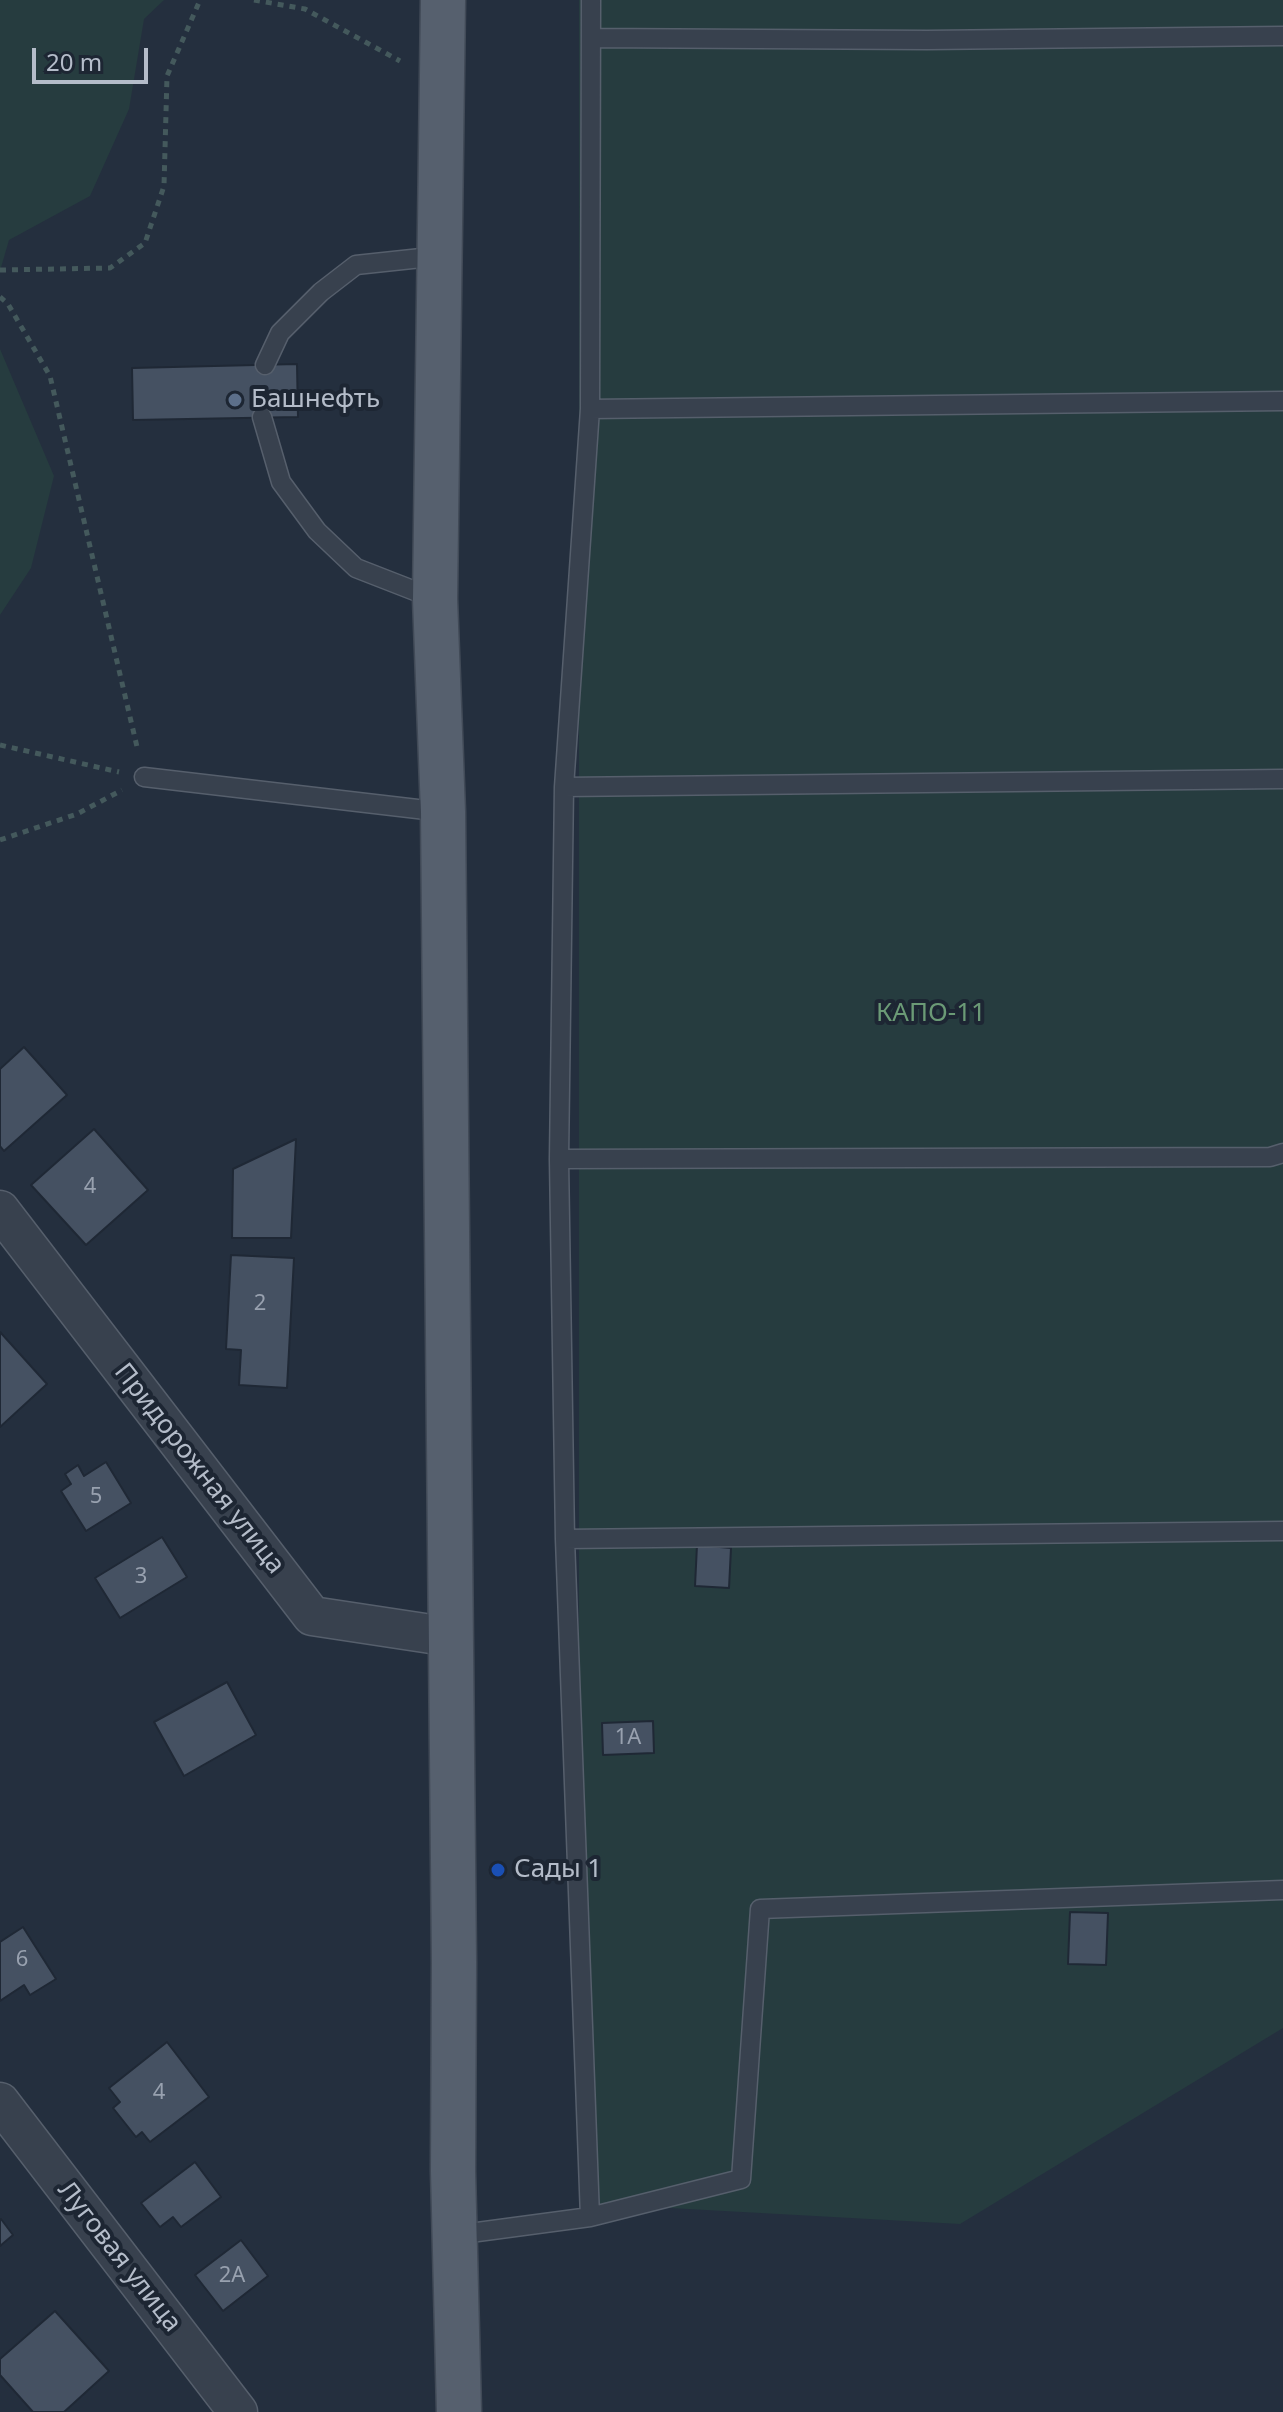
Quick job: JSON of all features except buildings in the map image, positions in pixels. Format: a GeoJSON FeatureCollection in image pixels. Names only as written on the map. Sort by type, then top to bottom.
{"type":"FeatureCollection","features":[{"type":"Feature","properties":{"kind":"main road"},"geometry":{"type":"LineString","coordinates":[[443,0],[435,599],[443,812],[459,2412]]}},
{"type":"Feature","properties":{"kind":"street","name":"Придорожная улица"},"geometry":{"type":"LineString","coordinates":[[0,1210],[312,1616],[451,1637]]}},
{"type":"Feature","properties":{"kind":"street","name":"Луговая улица"},"geometry":{"type":"LineString","coordinates":[[0,2102],[238,2412]]}},
{"type":"Feature","properties":{"kind":"lane"},"geometry":{"type":"LineString","coordinates":[[590,2217],[565,1539],[559,1159],[564,787],[590,409],[591,0]]}},
{"type":"Feature","properties":{"kind":"lane"},"geometry":{"type":"LineString","coordinates":[[591,38],[927,40],[1283,36]]}},
{"type":"Feature","properties":{"kind":"lane"},"geometry":{"type":"LineString","coordinates":[[265,365],[280,333],[321,292],[356,265],[440,256]]}},
{"type":"Feature","properties":{"kind":"lane"},"geometry":{"type":"LineString","coordinates":[[590,409],[1283,401]]}},
{"type":"Feature","properties":{"kind":"lane"},"geometry":{"type":"LineString","coordinates":[[262,417],[281,482],[317,531],[356,568],[435,599]]}},
{"type":"Feature","properties":{"kind":"lane"},"geometry":{"type":"LineString","coordinates":[[144,777],[443,812]]}},
{"type":"Feature","properties":{"kind":"lane"},"geometry":{"type":"LineString","coordinates":[[564,787],[1283,779]]}},
{"type":"Feature","properties":{"kind":"lane"},"geometry":{"type":"LineString","coordinates":[[559,1159],[1270,1157],[1283,1153]]}},
{"type":"Feature","properties":{"kind":"lane"},"geometry":{"type":"LineString","coordinates":[[565,1539],[1283,1531]]}},
{"type":"Feature","properties":{"kind":"lane"},"geometry":{"type":"LineString","coordinates":[[455,2235],[590,2217],[741,2179],[760,1909],[1283,1890]]}},
{"type":"Feature","properties":{"kind":"path"},"geometry":{"type":"LineString","coordinates":[[0,270],[110,268],[145,243],[164,186],[167,76],[200,0]]}},
{"type":"Feature","properties":{"kind":"path"},"geometry":{"type":"LineString","coordinates":[[254,0],[305,9],[443,84]]}},
{"type":"Feature","properties":{"kind":"path"},"geometry":{"type":"LineString","coordinates":[[0,297],[8,304],[50,376],[144,777]]}},
{"type":"Feature","properties":{"kind":"path"},"geometry":{"type":"LineString","coordinates":[[0,745],[144,777]]}},
{"type":"Feature","properties":{"kind":"path"},"geometry":{"type":"LineString","coordinates":[[0,840],[77,814],[144,777]]}},
{"type":"Feature","properties":{"kind":"green space"},"geometry":{"type":"Polygon","coordinates":[[[0,0],[164,0],[144,19],[129,109],[90,196],[9,240],[0,271],[0,0]]]}},
{"type":"Feature","properties":{"kind":"green space","name":"КАПО-11"},"geometry":{"type":"Polygon","coordinates":[[[579,0],[1283,0],[1283,2028],[960,2224],[579,2203],[579,0]]]}},
{"type":"Feature","properties":{"kind":"green space"},"geometry":{"type":"Polygon","coordinates":[[[0,349],[54,476],[31,568],[0,615],[0,349]]]}},
{"type":"Feature","properties":{"kind":"place","name":"Башнефть"},"geometry":{"type":"Point","coordinates":[235,400]}},
{"type":"Feature","properties":{"kind":"place","name":"Сады 1"},"geometry":{"type":"Point","coordinates":[498,1870]}}]}
